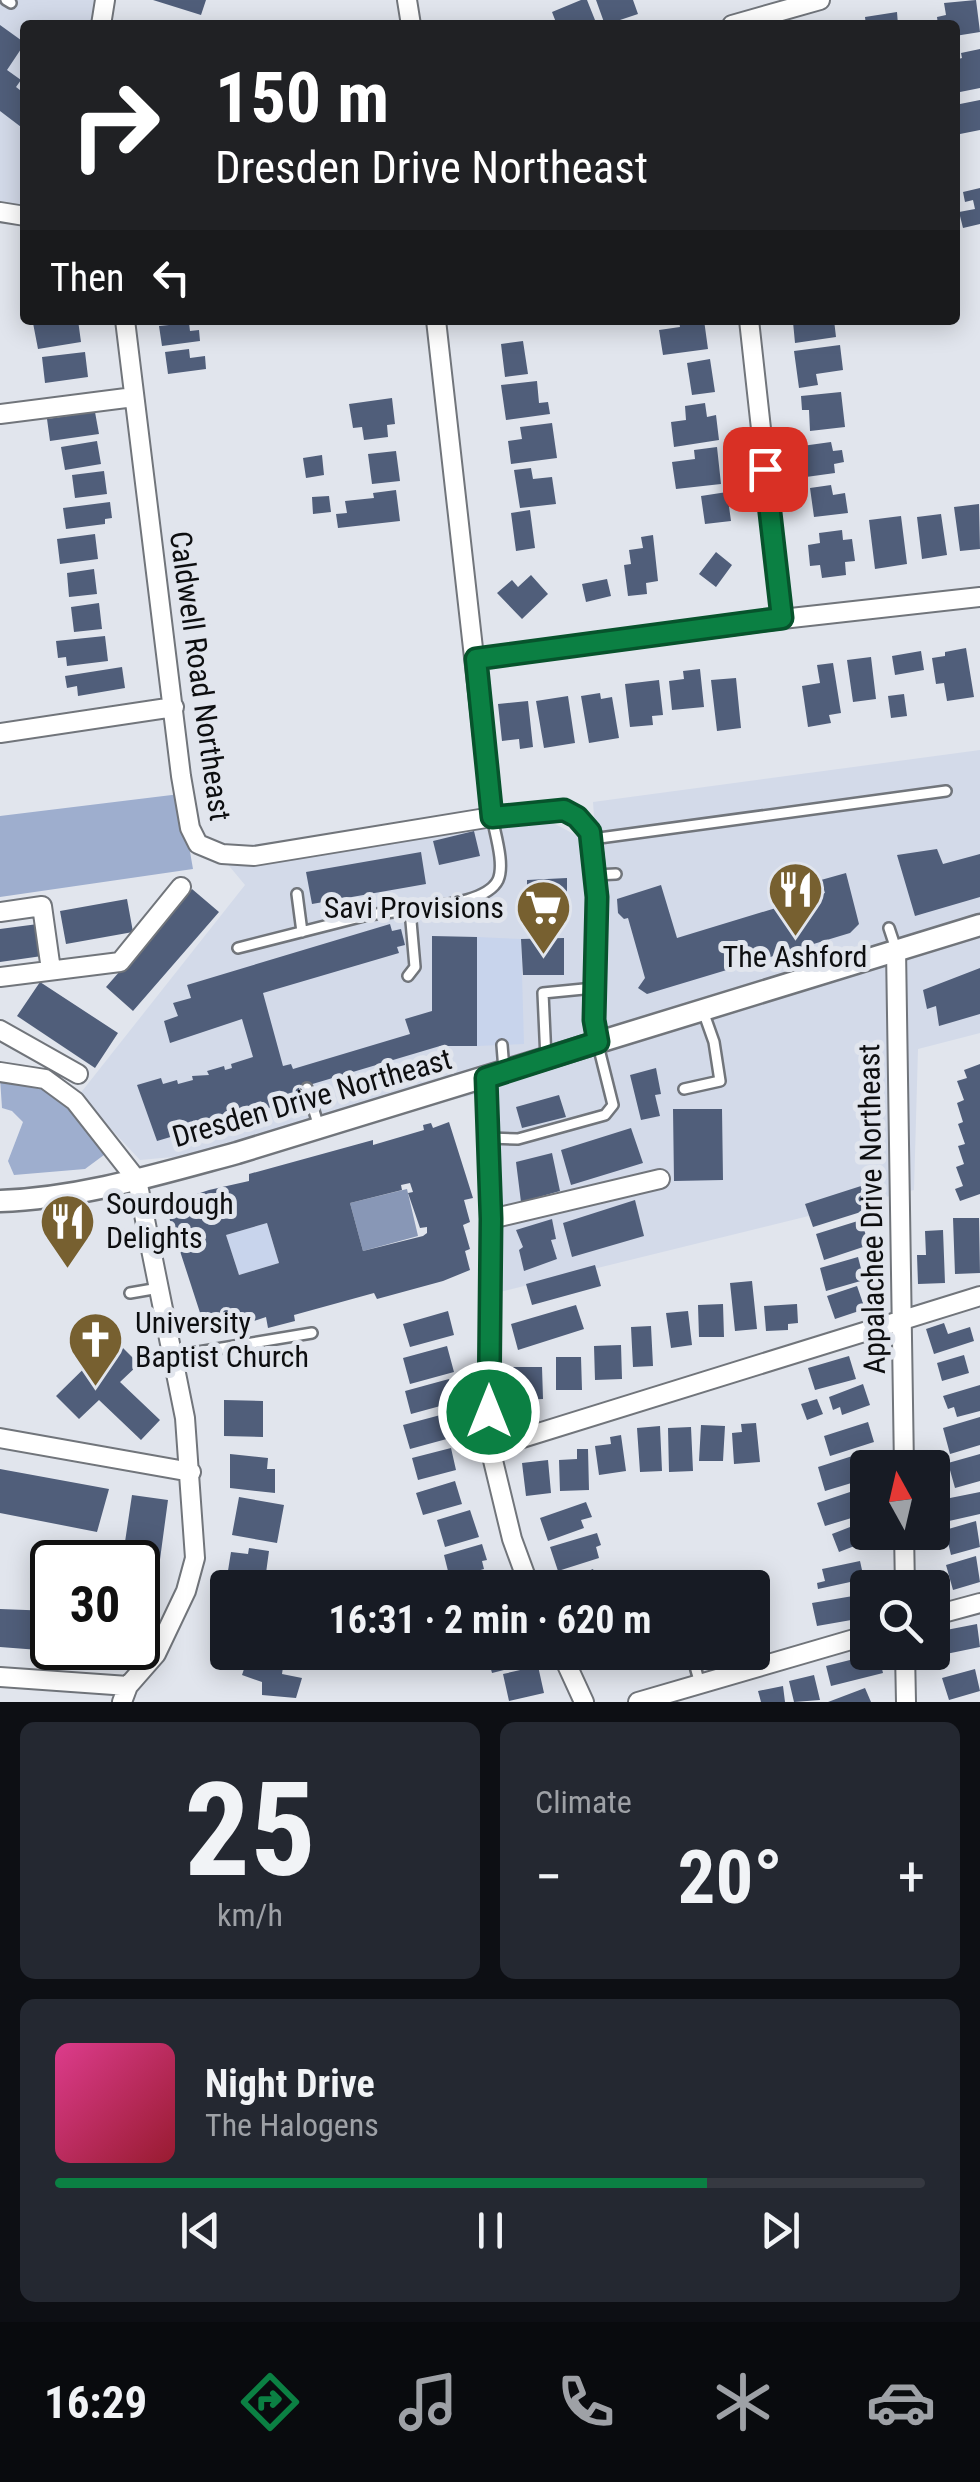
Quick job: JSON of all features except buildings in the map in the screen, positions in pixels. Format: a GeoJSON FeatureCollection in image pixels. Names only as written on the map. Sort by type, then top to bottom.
{"type":"FeatureCollection","features":[{"type":"Feature","properties":{"kind":"street"},"geometry":{"type":"LineString","coordinates":[[750,20],[820,0]]}},
{"type":"Feature","properties":{"kind":"street","name":"Caldwell Road Northeast"},"geometry":{"type":"LineString","coordinates":[[126,325],[190,828],[198,844],[222,854],[254,856],[492,817],[564,810],[577,817],[592,840]]}},
{"type":"Feature","properties":{"kind":"street"},"geometry":{"type":"LineString","coordinates":[[437,325],[492,817]]}},
{"type":"Feature","properties":{"kind":"street"},"geometry":{"type":"LineString","coordinates":[[750,325],[782,618]]}},
{"type":"Feature","properties":{"kind":"street"},"geometry":{"type":"LineString","coordinates":[[0,414],[134,397]]}},
{"type":"Feature","properties":{"kind":"street"},"geometry":{"type":"LineString","coordinates":[[476,659],[782,618],[980,597]]}},
{"type":"Feature","properties":{"kind":"street"},"geometry":{"type":"LineString","coordinates":[[0,733],[174,707]]}},
{"type":"Feature","properties":{"kind":"street"},"geometry":{"type":"LineString","coordinates":[[592,840],[594,1020],[598,1042]]}},
{"type":"Feature","properties":{"kind":"street"},"geometry":{"type":"LineString","coordinates":[[0,977],[120,962],[181,888]]}},
{"type":"Feature","properties":{"kind":"street"},"geometry":{"type":"LineString","coordinates":[[0,912],[42,906],[51,970]]}},
{"type":"Feature","properties":{"kind":"street","name":"Dresden Drive Northeast"},"geometry":{"type":"LineString","coordinates":[[0,1200],[38,1199],[137,1180],[495,1076],[702,1008],[980,926]]}},
{"type":"Feature","properties":{"kind":"street","name":"Appalachee Drive Northeast"},"geometry":{"type":"LineString","coordinates":[[896,949],[904,1450]]}},
{"type":"Feature","properties":{"kind":"street"},"geometry":{"type":"LineString","coordinates":[[0,1030],[78,1074]]}},
{"type":"Feature","properties":{"kind":"street"},"geometry":{"type":"LineString","coordinates":[[0,1072],[45,1079],[75,1101],[137,1180],[173,1358],[191,1472],[195,1558],[186,1591],[156,1654],[125,1694],[0,1677]]}},
{"type":"Feature","properties":{"kind":"street"},"geometry":{"type":"LineString","coordinates":[[495,1076],[490,1138],[490,1448],[523,1570]]}},
{"type":"Feature","properties":{"kind":"street"},"geometry":{"type":"LineString","coordinates":[[491,1219],[660,1179]]}},
{"type":"Feature","properties":{"kind":"street"},"geometry":{"type":"LineString","coordinates":[[490,1448],[980,1296]]}},
{"type":"Feature","properties":{"kind":"street"},"geometry":{"type":"LineString","coordinates":[[0,1438],[191,1472]]}},
{"type":"Feature","properties":{"kind":"street"},"geometry":{"type":"LineString","coordinates":[[950,1611],[980,1603]]}},
{"type":"Feature","properties":{"kind":"street"},"geometry":{"type":"LineString","coordinates":[[638,1702],[850,1640]]}},
{"type":"Feature","properties":{"kind":"street"},"geometry":{"type":"LineString","coordinates":[[569,1670],[584,1702]]}},
{"type":"Feature","properties":{"kind":"street"},"geometry":{"type":"LineString","coordinates":[[905,1670],[906,1702]]}},
{"type":"Feature","properties":{"kind":"lane"},"geometry":{"type":"LineString","coordinates":[[592,840],[946,791]]}},
{"type":"Feature","properties":{"kind":"lane"},"geometry":{"type":"LineString","coordinates":[[238,948],[368,915],[469,900],[488,892],[498,880],[500,866],[492,817]]}},
{"type":"Feature","properties":{"kind":"lane"},"geometry":{"type":"LineString","coordinates":[[595,876],[616,874]]}},
{"type":"Feature","properties":{"kind":"lane"},"geometry":{"type":"LineString","coordinates":[[297,894],[302,932]]}},
{"type":"Feature","properties":{"kind":"lane"},"geometry":{"type":"LineString","coordinates":[[408,976],[415,966],[410,910]]}},
{"type":"Feature","properties":{"kind":"lane"},"geometry":{"type":"LineString","coordinates":[[889,928],[896,949]]}},
{"type":"Feature","properties":{"kind":"lane"},"geometry":{"type":"LineString","coordinates":[[546,1059],[543,993],[594,988]]}},
{"type":"Feature","properties":{"kind":"lane"},"geometry":{"type":"LineString","coordinates":[[684,1088],[720,1081],[714,1042],[702,1008]]}},
{"type":"Feature","properties":{"kind":"lane"},"geometry":{"type":"LineString","coordinates":[[490,1138],[518,1140],[605,1115],[613,1104],[598,1042]]}},
{"type":"Feature","properties":{"kind":"lane"},"geometry":{"type":"LineString","coordinates":[[495,1076],[502,1045]]}},
{"type":"Feature","properties":{"kind":"lane"},"geometry":{"type":"LineString","coordinates":[[307,1088],[319,1129]]}},
{"type":"Feature","properties":{"kind":"lane"},"geometry":{"type":"LineString","coordinates":[[130,1294],[159,1288]]}},
{"type":"Feature","properties":{"kind":"lane"},"geometry":{"type":"LineString","coordinates":[[144,1360],[312,1333]]}},
{"type":"Feature","properties":{"kind":"lane"},"geometry":{"type":"LineString","coordinates":[[696,1670],[700,1684]]}},
{"type":"Feature","properties":{"kind":"shaded area"},"geometry":{"type":"Polygon","coordinates":[[[0,0],[99,0],[97,20],[20,20],[20,211],[0,209],[0,0]]]}},
{"type":"Feature","properties":{"kind":"shaded area"},"geometry":{"type":"Polygon","coordinates":[[[980,750],[980,1033],[918,1049],[914,1190],[492,1294],[496,1090],[332,1126],[250,1150],[140,1160],[79,1095],[245,885],[215,849],[533,812],[596,846],[593,802],[980,750]]]}},
{"type":"Feature","properties":{"kind":"shaded area"},"geometry":{"type":"Polygon","coordinates":[[[180,794],[193,869],[0,897],[0,816],[180,794]]]}},
{"type":"Feature","properties":{"kind":"shaded area"},"geometry":{"type":"Polygon","coordinates":[[[477,937],[521,939],[524,1044],[477,1046],[477,937]]]}},
{"type":"Feature","properties":{"kind":"shaded area"},"geometry":{"type":"Polygon","coordinates":[[[0,1078],[44,1087],[71,1108],[108,1152],[85,1169],[14,1175],[8,1161],[23,1122],[12,1111],[2,1108],[0,1078]]]}},
{"type":"Feature","properties":{"kind":"shaded area"},"geometry":{"type":"Polygon","coordinates":[[[407,1189],[418,1236],[363,1251],[350,1203],[407,1189]]]}},
{"type":"Feature","properties":{"kind":"shaded area"},"geometry":{"type":"Polygon","coordinates":[[[267,1223],[279,1263],[239,1275],[226,1235],[267,1223]]]}},
{"type":"Feature","properties":{"kind":"place","name":"The Ashford"},"geometry":{"type":"Point","coordinates":[795,938]}},
{"type":"Feature","properties":{"kind":"place","name":"Savi Provisions"},"geometry":{"type":"Point","coordinates":[543,957]}},
{"type":"Feature","properties":{"kind":"place","name":"Sourdough Delights"},"geometry":{"type":"Point","coordinates":[67,1270]}},
{"type":"Feature","properties":{"kind":"place","name":"University Baptist Church"},"geometry":{"type":"Point","coordinates":[96,1389]}},
{"type":"Feature","properties":{"kind":"route"},"geometry":{"type":"LineString","coordinates":[[489,1412],[491,1219],[486,1078],[598,1042],[594,1020],[597,897],[592,840],[577,817],[564,810],[492,817],[476,659],[782,618],[765,469]]}}]}
